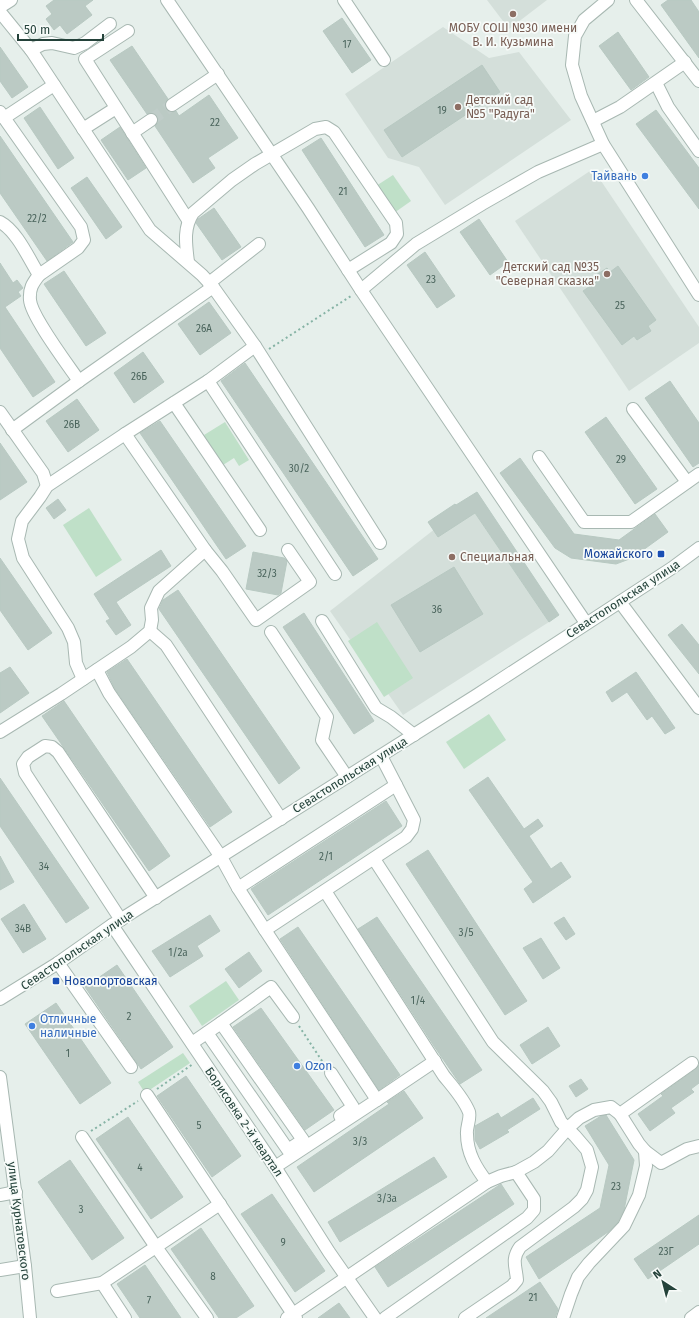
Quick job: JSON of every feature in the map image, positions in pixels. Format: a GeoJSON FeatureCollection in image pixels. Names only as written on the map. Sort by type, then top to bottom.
{"type":"FeatureCollection","features":[{"type":"Feature","properties":{"kind":"street"},"geometry":{"type":"LineString","coordinates":[[0,7],[11,0]]}},
{"type":"Feature","properties":{"kind":"street"},"geometry":{"type":"LineString","coordinates":[[167,0],[586,623]]}},
{"type":"Feature","properties":{"kind":"street"},"geometry":{"type":"LineString","coordinates":[[344,0],[384,60]]}},
{"type":"Feature","properties":{"kind":"street"},"geometry":{"type":"LineString","coordinates":[[608,0],[584,20],[575,36],[572,65],[581,96],[602,144],[699,295]]}},
{"type":"Feature","properties":{"kind":"street"},"geometry":{"type":"LineString","coordinates":[[636,0],[699,81]]}},
{"type":"Feature","properties":{"kind":"street"},"geometry":{"type":"LineString","coordinates":[[0,12],[31,50],[150,230],[188,262],[211,285],[258,350],[380,543]]}},
{"type":"Feature","properties":{"kind":"street"},"geometry":{"type":"LineString","coordinates":[[31,50],[43,44],[74,48],[86,43],[110,24]]}},
{"type":"Feature","properties":{"kind":"street"},"geometry":{"type":"LineString","coordinates":[[128,31],[85,59],[188,220]]}},
{"type":"Feature","properties":{"kind":"street"},"geometry":{"type":"LineString","coordinates":[[593,121],[620,107],[685,62]]}},
{"type":"Feature","properties":{"kind":"street"},"geometry":{"type":"LineString","coordinates":[[172,105],[218,74]]}},
{"type":"Feature","properties":{"kind":"street"},"geometry":{"type":"LineString","coordinates":[[656,83],[668,107],[699,151]]}},
{"type":"Feature","properties":{"kind":"street"},"geometry":{"type":"LineString","coordinates":[[54,85],[2,115],[80,227],[84,240],[78,248],[39,275],[31,285],[30,300],[34,314],[79,381]]}},
{"type":"Feature","properties":{"kind":"street"},"geometry":{"type":"LineString","coordinates":[[83,129],[116,108]]}},
{"type":"Feature","properties":{"kind":"street"},"geometry":{"type":"LineString","coordinates":[[132,133],[151,120]]}},
{"type":"Feature","properties":{"kind":"street"},"geometry":{"type":"LineString","coordinates":[[188,262],[186,228],[188,220],[193,213],[232,180],[315,129],[326,127],[334,132],[396,223],[398,234],[391,243],[348,270]]}},
{"type":"Feature","properties":{"kind":"street"},"geometry":{"type":"LineString","coordinates":[[361,290],[416,244],[482,204],[538,172],[602,144]]}},
{"type":"Feature","properties":{"kind":"street"},"geometry":{"type":"LineString","coordinates":[[0,222],[6,225],[14,234],[39,275]]}},
{"type":"Feature","properties":{"kind":"street"},"geometry":{"type":"LineString","coordinates":[[12,430],[211,285],[260,244]]}},
{"type":"Feature","properties":{"kind":"street"},"geometry":{"type":"LineString","coordinates":[[83,679],[76,663],[74,642],[68,628],[23,558],[18,539],[22,521],[47,486],[125,434],[258,350]]}},
{"type":"Feature","properties":{"kind":"street"},"geometry":{"type":"LineString","coordinates":[[208,381],[335,574]]}},
{"type":"Feature","properties":{"kind":"street"},"geometry":{"type":"LineString","coordinates":[[174,403],[260,530]]}},
{"type":"Feature","properties":{"kind":"street"},"geometry":{"type":"LineString","coordinates":[[633,409],[687,482]]}},
{"type":"Feature","properties":{"kind":"street"},"geometry":{"type":"LineString","coordinates":[[0,412],[43,473],[47,486]]}},
{"type":"Feature","properties":{"kind":"street"},"geometry":{"type":"LineString","coordinates":[[125,434],[205,550],[222,571],[256,620],[310,582],[288,550]]}},
{"type":"Feature","properties":{"kind":"street"},"geometry":{"type":"LineString","coordinates":[[539,457],[584,522],[631,522],[699,474]]}},
{"type":"Feature","properties":{"kind":"street","name":"Севастопольская улица"},"geometry":{"type":"LineString","coordinates":[[0,999],[58,963],[156,898],[477,695],[672,568],[699,548]]}},
{"type":"Feature","properties":{"kind":"street"},"geometry":{"type":"LineString","coordinates":[[0,732],[97,670],[150,632],[152,620],[151,608],[159,592],[205,550]]}},
{"type":"Feature","properties":{"kind":"street"},"geometry":{"type":"LineString","coordinates":[[620,602],[699,708]]}},
{"type":"Feature","properties":{"kind":"street"},"geometry":{"type":"LineString","coordinates":[[322,621],[376,708],[391,717],[414,735]]}},
{"type":"Feature","properties":{"kind":"street"},"geometry":{"type":"LineString","coordinates":[[150,632],[166,645],[281,819]]}},
{"type":"Feature","properties":{"kind":"street"},"geometry":{"type":"LineString","coordinates":[[271,632],[327,717],[322,740],[346,778]]}},
{"type":"Feature","properties":{"kind":"street"},"geometry":{"type":"LineString","coordinates":[[97,670],[109,693],[221,857],[238,888],[377,1100]]}},
{"type":"Feature","properties":{"kind":"street","name":"Борисовка 2-й квартал"},"geometry":{"type":"LineString","coordinates":[[156,898],[58,752],[52,747],[45,746],[28,757],[23,764],[24,773],[192,1044],[275,1167],[346,1277],[375,1318]]}},
{"type":"Feature","properties":{"kind":"street"},"geometry":{"type":"LineString","coordinates":[[265,930],[406,837],[412,829],[414,820],[381,756]]}},
{"type":"Feature","properties":{"kind":"street"},"geometry":{"type":"LineString","coordinates":[[238,888],[396,784]]}},
{"type":"Feature","properties":{"kind":"street"},"geometry":{"type":"LineString","coordinates":[[374,858],[493,1042],[544,1091],[561,1122],[587,1150],[592,1167],[587,1190],[582,1199],[574,1207],[520,1247],[516,1253],[514,1261],[517,1280],[512,1286],[466,1318]]}},
{"type":"Feature","properties":{"kind":"street"},"geometry":{"type":"LineString","coordinates":[[325,891],[435,1062],[459,1096],[469,1114],[466,1133],[468,1147],[476,1168],[487,1182]]}},
{"type":"Feature","properties":{"kind":"street"},"geometry":{"type":"LineString","coordinates":[[58,963],[132,1067]]}},
{"type":"Feature","properties":{"kind":"street"},"geometry":{"type":"LineString","coordinates":[[192,1044],[271,987],[293,1017]]}},
{"type":"Feature","properties":{"kind":"street"},"geometry":{"type":"LineString","coordinates":[[221,1023],[303,1140]]}},
{"type":"Feature","properties":{"kind":"street"},"geometry":{"type":"LineString","coordinates":[[207,1033],[288,1150],[353,1107],[331,1073]]}},
{"type":"Feature","properties":{"kind":"street"},"geometry":{"type":"LineString","coordinates":[[275,1167],[435,1062]]}},
{"type":"Feature","properties":{"kind":"street"},"geometry":{"type":"LineString","coordinates":[[620,1114],[692,1063]]}},
{"type":"Feature","properties":{"kind":"street","name":"улица Курнатовского"},"geometry":{"type":"LineString","coordinates":[[0,1077],[16,1192],[30,1318]]}},
{"type":"Feature","properties":{"kind":"street"},"geometry":{"type":"LineString","coordinates":[[147,1095],[220,1204],[292,1316],[346,1277],[487,1182],[516,1172],[534,1162],[548,1151],[579,1118],[594,1110],[611,1107],[620,1114],[639,1144],[645,1151],[661,1163],[687,1149],[699,1146]]}},
{"type":"Feature","properties":{"kind":"street"},"geometry":{"type":"LineString","coordinates":[[82,1137],[156,1247],[207,1318]]}},
{"type":"Feature","properties":{"kind":"street"},"geometry":{"type":"LineString","coordinates":[[564,1318],[578,1277],[589,1263],[624,1226],[639,1195],[646,1166],[645,1151]]}},
{"type":"Feature","properties":{"kind":"street"},"geometry":{"type":"LineString","coordinates":[[386,1318],[527,1218],[534,1210],[534,1199],[516,1172]]}},
{"type":"Feature","properties":{"kind":"street"},"geometry":{"type":"LineString","coordinates":[[0,1195],[16,1192]]}},
{"type":"Feature","properties":{"kind":"street"},"geometry":{"type":"LineString","coordinates":[[57,1291],[102,1283],[220,1204]]}},
{"type":"Feature","properties":{"kind":"street"},"geometry":{"type":"LineString","coordinates":[[0,1270],[25,1266]]}},
{"type":"Feature","properties":{"kind":"street"},"geometry":{"type":"LineString","coordinates":[[102,1283],[125,1318]]}},
{"type":"Feature","properties":{"kind":"street"},"geometry":{"type":"LineString","coordinates":[[691,1318],[699,1312]]}},
{"type":"Feature","properties":{"kind":"path"},"geometry":{"type":"LineString","coordinates":[[258,350],[361,290]]}},
{"type":"Feature","properties":{"kind":"path"},"geometry":{"type":"LineString","coordinates":[[293,1017],[331,1073]]}},
{"type":"Feature","properties":{"kind":"shaded area","name":"МОБУ СОШ №30 имени В. И. Кузьмина"},"geometry":{"type":"Polygon","coordinates":[[[487,0],[547,0],[509,29],[487,0]]]}},
{"type":"Feature","properties":{"kind":"shaded area","name":"Детский сад №5 \"Радуга\""},"geometry":{"type":"Polygon","coordinates":[[[443,27],[489,58],[519,52],[571,120],[445,205],[419,167],[388,158],[345,94],[443,27]]]}},
{"type":"Feature","properties":{"kind":"shaded area","name":"Детский сад №35 \"Северная сказка\""},"geometry":{"type":"Polygon","coordinates":[[[593,169],[699,327],[699,343],[629,391],[515,221],[593,169]]]}},
{"type":"Feature","properties":{"kind":"shaded area","name":"Специальная"},"geometry":{"type":"Polygon","coordinates":[[[468,503],[549,622],[403,715],[330,611],[468,503]]]}},
{"type":"Feature","properties":{"kind":"green space"},"geometry":{"type":"Polygon","coordinates":[[[393,175],[411,201],[394,213],[376,186],[393,175]]]}},
{"type":"Feature","properties":{"kind":"green space"},"geometry":{"type":"Polygon","coordinates":[[[225,422],[249,460],[239,466],[234,458],[223,465],[204,435],[225,422]]]}},
{"type":"Feature","properties":{"kind":"green space"},"geometry":{"type":"Polygon","coordinates":[[[89,508],[122,560],[96,577],[63,525],[89,508]]]}},
{"type":"Feature","properties":{"kind":"green space"},"geometry":{"type":"Polygon","coordinates":[[[377,622],[413,678],[384,697],[348,641],[377,622]]]}},
{"type":"Feature","properties":{"kind":"green space"},"geometry":{"type":"Polygon","coordinates":[[[489,714],[506,740],[464,769],[446,742],[489,714]]]}},
{"type":"Feature","properties":{"kind":"green space"},"geometry":{"type":"Polygon","coordinates":[[[226,981],[239,1000],[202,1026],[189,1006],[226,981]]]}},
{"type":"Feature","properties":{"kind":"green space"},"geometry":{"type":"Polygon","coordinates":[[[183,1053],[190,1063],[145,1093],[138,1082],[183,1053]]]}},
{"type":"Feature","properties":{"kind":"building"},"geometry":{"type":"Polygon","coordinates":[[[54,0],[93,0],[85,6],[92,15],[67,34],[60,25],[54,30],[46,19],[52,14],[46,6],[54,0]]]}},
{"type":"Feature","properties":{"kind":"building"},"geometry":{"type":"Polygon","coordinates":[[[668,0],[691,0],[699,12],[699,58],[661,5],[668,0]]]}},
{"type":"Feature","properties":{"kind":"building"},"geometry":{"type":"Polygon","coordinates":[[[342,18],[371,60],[352,73],[323,31],[342,18]]]}},
{"type":"Feature","properties":{"kind":"building"},"geometry":{"type":"Polygon","coordinates":[[[618,32],[649,77],[631,90],[599,46],[618,32]]]}},
{"type":"Feature","properties":{"kind":"building"},"geometry":{"type":"Polygon","coordinates":[[[132,46],[168,99],[165,105],[168,112],[176,111],[179,116],[209,95],[238,138],[208,158],[215,168],[193,183],[155,126],[158,123],[157,116],[154,113],[147,114],[110,60],[132,46]]]}},
{"type":"Feature","properties":{"kind":"building"},"geometry":{"type":"Polygon","coordinates":[[[0,47],[28,87],[12,98],[0,81],[0,47]]]}},
{"type":"Feature","properties":{"kind":"building"},"geometry":{"type":"Polygon","coordinates":[[[482,65],[500,92],[402,157],[384,130],[482,65]]]}},
{"type":"Feature","properties":{"kind":"building"},"geometry":{"type":"Polygon","coordinates":[[[40,107],[74,158],[58,169],[24,118],[40,107]]]}},
{"type":"Feature","properties":{"kind":"building"},"geometry":{"type":"Polygon","coordinates":[[[656,110],[699,168],[699,209],[636,124],[656,110]]]}},
{"type":"Feature","properties":{"kind":"building"},"geometry":{"type":"Polygon","coordinates":[[[120,127],[146,168],[128,180],[101,140],[120,127]]]}},
{"type":"Feature","properties":{"kind":"building"},"geometry":{"type":"Polygon","coordinates":[[[0,136],[73,242],[47,261],[0,193],[0,136]]]}},
{"type":"Feature","properties":{"kind":"building"},"geometry":{"type":"Polygon","coordinates":[[[321,138],[384,235],[365,247],[302,150],[321,138]]]}},
{"type":"Feature","properties":{"kind":"building"},"geometry":{"type":"Polygon","coordinates":[[[87,177],[122,227],[106,239],[71,188],[87,177]]]}},
{"type":"Feature","properties":{"kind":"building"},"geometry":{"type":"Polygon","coordinates":[[[214,208],[241,247],[222,260],[196,223],[198,219],[214,208]]]}},
{"type":"Feature","properties":{"kind":"building"},"geometry":{"type":"Polygon","coordinates":[[[479,219],[508,262],[490,275],[460,232],[479,219]]]}},
{"type":"Feature","properties":{"kind":"building"},"geometry":{"type":"Polygon","coordinates":[[[425,252],[455,296],[437,308],[407,265],[425,252]]]}},
{"type":"Feature","properties":{"kind":"building"},"geometry":{"type":"Polygon","coordinates":[[[0,263],[13,283],[17,280],[23,288],[18,292],[21,296],[5,307],[55,382],[33,397],[0,348],[0,263]]]}},
{"type":"Feature","properties":{"kind":"building"},"geometry":{"type":"Polygon","coordinates":[[[618,266],[656,320],[648,326],[651,331],[637,340],[634,336],[622,345],[583,291],[599,280],[596,275],[607,268],[610,272],[618,266]]]}},
{"type":"Feature","properties":{"kind":"building"},"geometry":{"type":"Polygon","coordinates":[[[64,271],[106,333],[86,346],[44,284],[64,271]]]}},
{"type":"Feature","properties":{"kind":"building"},"geometry":{"type":"Polygon","coordinates":[[[209,302],[231,333],[200,355],[178,324],[209,302]]]}},
{"type":"Feature","properties":{"kind":"building"},"geometry":{"type":"Polygon","coordinates":[[[143,352],[164,382],[134,403],[114,373],[143,352]]]}},
{"type":"Feature","properties":{"kind":"building"},"geometry":{"type":"Polygon","coordinates":[[[245,363],[378,559],[353,576],[221,381],[245,363]]]}},
{"type":"Feature","properties":{"kind":"building"},"geometry":{"type":"Polygon","coordinates":[[[670,381],[699,423],[699,463],[693,467],[645,398],[670,381]]]}},
{"type":"Feature","properties":{"kind":"building"},"geometry":{"type":"Polygon","coordinates":[[[77,399],[99,430],[68,452],[46,421],[77,399]]]}},
{"type":"Feature","properties":{"kind":"building"},"geometry":{"type":"Polygon","coordinates":[[[606,417],[657,489],[635,504],[585,432],[606,417]]]}},
{"type":"Feature","properties":{"kind":"building"},"geometry":{"type":"Polygon","coordinates":[[[160,421],[246,546],[226,559],[140,433],[160,421]]]}},
{"type":"Feature","properties":{"kind":"building"},"geometry":{"type":"Polygon","coordinates":[[[0,443],[27,482],[0,500],[0,443]]]}},
{"type":"Feature","properties":{"kind":"building"},"geometry":{"type":"Polygon","coordinates":[[[520,458],[574,534],[619,540],[655,514],[668,532],[632,558],[616,564],[571,558],[555,548],[500,473],[520,458]]]}},
{"type":"Feature","properties":{"kind":"building"},"geometry":{"type":"Polygon","coordinates":[[[477,492],[559,615],[549,622],[475,513],[438,537],[428,522],[455,504],[456,505],[477,492]]]}},
{"type":"Feature","properties":{"kind":"building"},"geometry":{"type":"Polygon","coordinates":[[[58,499],[66,510],[54,519],[46,508],[58,499]]]}},
{"type":"Feature","properties":{"kind":"building"},"geometry":{"type":"Polygon","coordinates":[[[161,550],[171,566],[116,602],[131,625],[116,635],[106,621],[110,619],[94,594],[161,550]]]}},
{"type":"Feature","properties":{"kind":"building"},"geometry":{"type":"Polygon","coordinates":[[[253,552],[284,558],[287,561],[281,593],[278,595],[246,589],[253,552]]]}},
{"type":"Feature","properties":{"kind":"building"},"geometry":{"type":"Polygon","coordinates":[[[0,558],[52,633],[28,650],[0,610],[0,558]]]}},
{"type":"Feature","properties":{"kind":"building"},"geometry":{"type":"Polygon","coordinates":[[[454,567],[483,614],[420,652],[391,605],[454,567]]]}},
{"type":"Feature","properties":{"kind":"building"},"geometry":{"type":"Polygon","coordinates":[[[178,590],[300,768],[279,784],[159,609],[163,600],[178,590]]]}},
{"type":"Feature","properties":{"kind":"building"},"geometry":{"type":"Polygon","coordinates":[[[304,613],[374,721],[354,734],[283,627],[304,613]]]}},
{"type":"Feature","properties":{"kind":"building"},"geometry":{"type":"Polygon","coordinates":[[[682,624],[699,645],[699,674],[668,635],[682,624]]]}},
{"type":"Feature","properties":{"kind":"building"},"geometry":{"type":"Polygon","coordinates":[[[127,659],[232,812],[210,827],[115,689],[107,672],[127,659]]]}},
{"type":"Feature","properties":{"kind":"building"},"geometry":{"type":"Polygon","coordinates":[[[10,667],[29,693],[0,713],[0,673],[10,667]]]}},
{"type":"Feature","properties":{"kind":"building"},"geometry":{"type":"Polygon","coordinates":[[[636,672],[675,728],[665,734],[652,716],[647,720],[627,692],[612,702],[606,692],[636,672]]]}},
{"type":"Feature","properties":{"kind":"building"},"geometry":{"type":"Polygon","coordinates":[[[64,701],[170,856],[149,871],[42,716],[64,701]]]}},
{"type":"Feature","properties":{"kind":"building"},"geometry":{"type":"Polygon","coordinates":[[[488,777],[524,829],[538,819],[543,826],[529,836],[551,869],[561,862],[571,877],[533,903],[524,889],[533,882],[469,790],[488,777]]]}},
{"type":"Feature","properties":{"kind":"building"},"geometry":{"type":"Polygon","coordinates":[[[0,778],[89,908],[66,923],[0,826],[0,778]]]}},
{"type":"Feature","properties":{"kind":"building"},"geometry":{"type":"Polygon","coordinates":[[[386,801],[402,826],[268,915],[251,889],[386,801]]]}},
{"type":"Feature","properties":{"kind":"building"},"geometry":{"type":"Polygon","coordinates":[[[428,850],[527,1001],[505,1015],[406,864],[428,850]]]}},
{"type":"Feature","properties":{"kind":"building"},"geometry":{"type":"Polygon","coordinates":[[[0,856],[14,882],[0,890],[0,856]]]}},
{"type":"Feature","properties":{"kind":"building"},"geometry":{"type":"Polygon","coordinates":[[[24,904],[46,939],[23,953],[1,919],[24,904]]]}},
{"type":"Feature","properties":{"kind":"building"},"geometry":{"type":"Polygon","coordinates":[[[210,915],[220,931],[197,946],[203,956],[170,977],[152,951],[210,915]]]}},
{"type":"Feature","properties":{"kind":"building"},"geometry":{"type":"Polygon","coordinates":[[[377,917],[482,1070],[460,1084],[358,929],[377,917]]]}},
{"type":"Feature","properties":{"kind":"building"},"geometry":{"type":"Polygon","coordinates":[[[564,917],[575,934],[566,940],[554,923],[564,917]]]}},
{"type":"Feature","properties":{"kind":"building"},"geometry":{"type":"Polygon","coordinates":[[[298,927],[400,1075],[379,1090],[280,939],[298,927]]]}},
{"type":"Feature","properties":{"kind":"building"},"geometry":{"type":"Polygon","coordinates":[[[541,938],[560,968],[543,979],[523,948],[541,938]]]}},
{"type":"Feature","properties":{"kind":"building"},"geometry":{"type":"Polygon","coordinates":[[[249,952],[262,971],[239,988],[225,969],[249,952]]]}},
{"type":"Feature","properties":{"kind":"building"},"geometry":{"type":"Polygon","coordinates":[[[117,965],[173,1047],[141,1069],[85,987],[117,965]]]}},
{"type":"Feature","properties":{"kind":"building"},"geometry":{"type":"Polygon","coordinates":[[[56,1003],[111,1083],[80,1104],[25,1024],[56,1003]]]}},
{"type":"Feature","properties":{"kind":"building"},"geometry":{"type":"Polygon","coordinates":[[[261,1008],[334,1110],[305,1130],[233,1027],[261,1008]]]}},
{"type":"Feature","properties":{"kind":"building"},"geometry":{"type":"Polygon","coordinates":[[[548,1027],[560,1046],[532,1064],[520,1045],[548,1027]]]}},
{"type":"Feature","properties":{"kind":"building"},"geometry":{"type":"Polygon","coordinates":[[[699,1065],[699,1083],[691,1089],[694,1092],[671,1108],[675,1113],[650,1131],[638,1114],[663,1096],[661,1094],[696,1069],[699,1065]]]}},
{"type":"Feature","properties":{"kind":"building"},"geometry":{"type":"Polygon","coordinates":[[[186,1076],[241,1156],[212,1177],[157,1096],[186,1076]]]}},
{"type":"Feature","properties":{"kind":"building"},"geometry":{"type":"Polygon","coordinates":[[[581,1079],[588,1089],[576,1097],[569,1086],[581,1079]]]}},
{"type":"Feature","properties":{"kind":"building"},"geometry":{"type":"Polygon","coordinates":[[[404,1091],[423,1118],[314,1192],[297,1167],[389,1104],[387,1102],[404,1091]]]}},
{"type":"Feature","properties":{"kind":"building"},"geometry":{"type":"Polygon","coordinates":[[[533,1098],[540,1109],[507,1130],[509,1132],[480,1149],[475,1140],[475,1126],[498,1113],[501,1118],[533,1098]]]}},
{"type":"Feature","properties":{"kind":"building"},"geometry":{"type":"Polygon","coordinates":[[[606,1115],[634,1160],[624,1210],[618,1222],[608,1232],[539,1279],[526,1257],[600,1208],[609,1165],[585,1126],[601,1116],[606,1115]]]}},
{"type":"Feature","properties":{"kind":"building"},"geometry":{"type":"Polygon","coordinates":[[[128,1117],[183,1197],[151,1219],[96,1139],[128,1117]]]}},
{"type":"Feature","properties":{"kind":"building"},"geometry":{"type":"Polygon","coordinates":[[[434,1157],[447,1177],[340,1242],[328,1222],[434,1157]]]}},
{"type":"Feature","properties":{"kind":"building"},"geometry":{"type":"Polygon","coordinates":[[[70,1160],[124,1238],[92,1260],[38,1182],[70,1160]]]}},
{"type":"Feature","properties":{"kind":"building"},"geometry":{"type":"Polygon","coordinates":[[[501,1184],[514,1204],[388,1287],[375,1267],[501,1184]]]}},
{"type":"Feature","properties":{"kind":"building"},"geometry":{"type":"Polygon","coordinates":[[[272,1194],[325,1271],[295,1292],[241,1214],[272,1194]]]}},
{"type":"Feature","properties":{"kind":"building"},"geometry":{"type":"Polygon","coordinates":[[[699,1215],[699,1244],[648,1279],[634,1259],[699,1215]]]}},
{"type":"Feature","properties":{"kind":"building"},"geometry":{"type":"Polygon","coordinates":[[[201,1228],[254,1306],[236,1318],[219,1318],[171,1249],[201,1228]]]}},
{"type":"Feature","properties":{"kind":"building"},"geometry":{"type":"Polygon","coordinates":[[[145,1265],[181,1318],[140,1318],[117,1284],[145,1265]]]}},
{"type":"Feature","properties":{"kind":"building"},"geometry":{"type":"Polygon","coordinates":[[[540,1282],[558,1309],[555,1318],[486,1318],[540,1282]]]}},
{"type":"Feature","properties":{"kind":"building"},"geometry":{"type":"Polygon","coordinates":[[[339,1303],[350,1318],[318,1318],[339,1303]]]}},
{"type":"Feature","properties":{"kind":"tunnel"},"geometry":{"type":"LineString","coordinates":[[151,120],[172,105]]}},
{"type":"Feature","properties":{"kind":"place","name":"МОБУ СОШ №30 имени В. И. Кузьмина"},"geometry":{"type":"Point","coordinates":[513,14]}},
{"type":"Feature","properties":{"kind":"place","name":"Детский сад №5 \"Радуга\""},"geometry":{"type":"Point","coordinates":[458,107]}},
{"type":"Feature","properties":{"kind":"place","name":"Тайвань"},"geometry":{"type":"Point","coordinates":[645,176]}},
{"type":"Feature","properties":{"kind":"place","name":"Детский сад №35 \"Северная сказка\""},"geometry":{"type":"Point","coordinates":[607,274]}},
{"type":"Feature","properties":{"kind":"place","name":"Можайского"},"geometry":{"type":"Point","coordinates":[661,554]}},
{"type":"Feature","properties":{"kind":"place","name":"Специальная"},"geometry":{"type":"Point","coordinates":[452,557]}},
{"type":"Feature","properties":{"kind":"place","name":"Новопортовская"},"geometry":{"type":"Point","coordinates":[56,981]}},
{"type":"Feature","properties":{"kind":"place","name":"Отличные наличные"},"geometry":{"type":"Point","coordinates":[32,1026]}},
{"type":"Feature","properties":{"kind":"place","name":"Ozon"},"geometry":{"type":"Point","coordinates":[297,1066]}}]}
